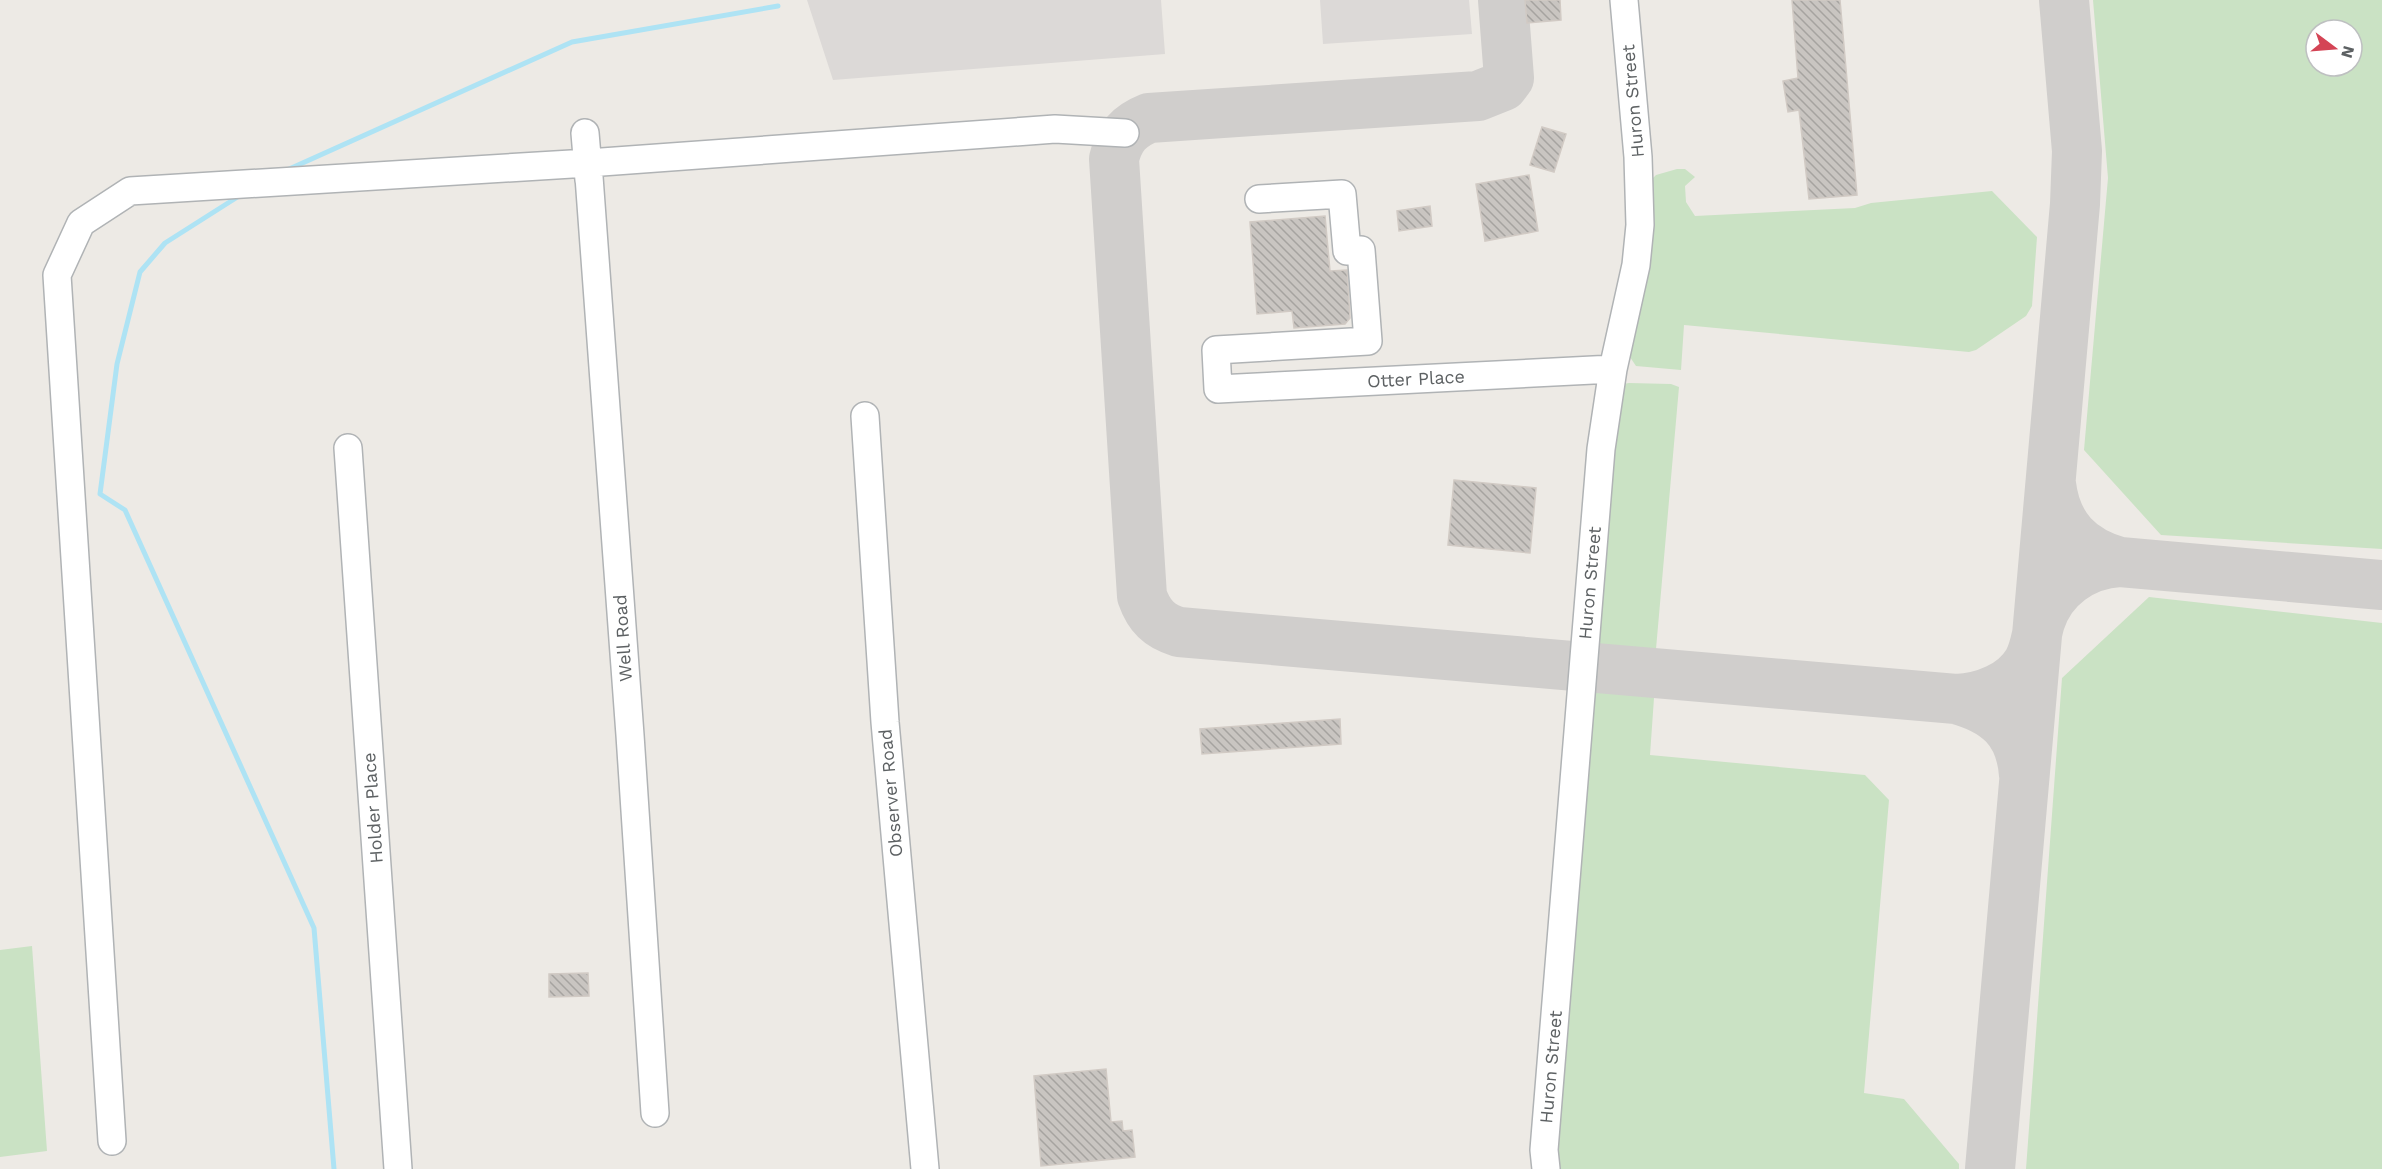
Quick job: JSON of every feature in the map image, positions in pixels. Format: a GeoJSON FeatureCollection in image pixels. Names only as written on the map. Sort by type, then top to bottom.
{"type":"FeatureCollection","features":[{"type":"Feature","properties":{"kind":"street","name":"Huron Street"},"geometry":{"type":"LineString","coordinates":[[1546,1169],[1544,1150],[1601,449],[1613,369],[1636,265],[1640,225],[1638,157],[1624,0]]}},
{"type":"Feature","properties":{"kind":"street"},"geometry":{"type":"LineString","coordinates":[[112,1142],[57,275],[81,224],[130,191],[589,175],[1055,129],[1125,133]]}},
{"type":"Feature","properties":{"kind":"street"},"geometry":{"type":"LineString","coordinates":[[585,133],[627,696]]}},
{"type":"Feature","properties":{"kind":"street","name":"Well Road"},"geometry":{"type":"LineString","coordinates":[[589,175],[655,1113]]}},
{"type":"Feature","properties":{"kind":"street"},"geometry":{"type":"LineString","coordinates":[[1259,199],[1342,194],[1347,251],[1361,250],[1372,382]]}},
{"type":"Feature","properties":{"kind":"street"},"geometry":{"type":"LineString","coordinates":[[1297,385],[1294,345],[1368,341]]}},
{"type":"Feature","properties":{"kind":"street","name":"Otter Place"},"geometry":{"type":"LineString","coordinates":[[1294,345],[1216,350],[1218,389],[1613,369]]}},
{"type":"Feature","properties":{"kind":"street","name":"Observer Road"},"geometry":{"type":"LineString","coordinates":[[865,416],[885,722],[925,1169]]}},
{"type":"Feature","properties":{"kind":"street","name":"Holder Place"},"geometry":{"type":"LineString","coordinates":[[348,448],[398,1169]]}},
{"type":"Feature","properties":{"kind":"shaded area"},"geometry":{"type":"Polygon","coordinates":[[[807,0],[1161,0],[1165,54],[833,80],[807,0]]]}},
{"type":"Feature","properties":{"kind":"shaded area"},"geometry":{"type":"Polygon","coordinates":[[[1320,0],[1469,0],[1472,34],[1323,44],[1320,0]]]}},
{"type":"Feature","properties":{"kind":"green space"},"geometry":{"type":"Polygon","coordinates":[[[2093,0],[2382,0],[2382,549],[2161,535],[2084,450],[2108,178],[2093,0]]]}},
{"type":"Feature","properties":{"kind":"green space"},"geometry":{"type":"Polygon","coordinates":[[[1685,169],[1695,177],[1685,186],[1686,202],[1695,216],[1855,208],[1871,203],[1992,191],[2037,237],[2032,306],[2026,316],[1976,350],[1969,352],[1684,325],[1681,370],[1636,366],[1626,351],[1649,182],[1656,175],[1685,169]]]}},
{"type":"Feature","properties":{"kind":"green space"},"geometry":{"type":"Polygon","coordinates":[[[1623,384],[1671,384],[1679,387],[1656,649],[1649,652],[1593,647],[1620,388],[1623,384]]]}},
{"type":"Feature","properties":{"kind":"green space"},"geometry":{"type":"Polygon","coordinates":[[[2149,597],[2382,623],[2382,1169],[2026,1169],[2062,678],[2149,597]]]}},
{"type":"Feature","properties":{"kind":"green space"},"geometry":{"type":"Polygon","coordinates":[[[1598,688],[1639,692],[1654,698],[1650,755],[1865,775],[1889,800],[1864,1093],[1904,1099],[1959,1164],[1959,1169],[1556,1169],[1553,1146],[1592,697],[1598,688]]]}},
{"type":"Feature","properties":{"kind":"green space"},"geometry":{"type":"Polygon","coordinates":[[[32,946],[47,1151],[0,1157],[0,950],[32,946]]]}},
{"type":"Feature","properties":{"kind":"building"},"geometry":{"type":"Polygon","coordinates":[[[1525,0],[1560,0],[1561,20],[1527,23],[1525,0]]]}},
{"type":"Feature","properties":{"kind":"building"},"geometry":{"type":"Polygon","coordinates":[[[1792,0],[1840,0],[1857,195],[1809,199],[1799,110],[1788,112],[1783,81],[1798,78],[1792,0]]]}},
{"type":"Feature","properties":{"kind":"building"},"geometry":{"type":"Polygon","coordinates":[[[1542,127],[1566,134],[1554,172],[1530,165],[1542,127]]]}},
{"type":"Feature","properties":{"kind":"building"},"geometry":{"type":"Polygon","coordinates":[[[1529,175],[1538,231],[1485,241],[1476,184],[1529,175]]]}},
{"type":"Feature","properties":{"kind":"building"},"geometry":{"type":"Polygon","coordinates":[[[1430,206],[1432,226],[1399,231],[1397,211],[1430,206]]]}},
{"type":"Feature","properties":{"kind":"building"},"geometry":{"type":"Polygon","coordinates":[[[1325,216],[1330,271],[1347,270],[1350,318],[1345,324],[1294,328],[1292,311],[1257,314],[1250,222],[1325,216]]]}},
{"type":"Feature","properties":{"kind":"building"},"geometry":{"type":"Polygon","coordinates":[[[1454,480],[1536,488],[1530,553],[1448,545],[1454,480]]]}},
{"type":"Feature","properties":{"kind":"building"},"geometry":{"type":"Polygon","coordinates":[[[1340,719],[1341,744],[1202,754],[1200,729],[1340,719]]]}},
{"type":"Feature","properties":{"kind":"building"},"geometry":{"type":"Polygon","coordinates":[[[588,973],[589,996],[549,997],[549,974],[588,973]]]}},
{"type":"Feature","properties":{"kind":"building"},"geometry":{"type":"Polygon","coordinates":[[[1106,1069],[1111,1122],[1122,1121],[1123,1131],[1132,1130],[1135,1157],[1041,1166],[1034,1076],[1106,1069]]]}},
{"type":"Feature","properties":{"kind":"waterway"},"geometry":{"type":"LineString","coordinates":[[287,170],[572,42],[778,6]]}},
{"type":"Feature","properties":{"kind":"waterway"},"geometry":{"type":"LineString","coordinates":[[239,196],[165,243],[140,272],[117,364],[100,494],[125,510],[314,928],[334,1169]]}},
{"type":"Feature","properties":{"kind":"taxiway"},"geometry":{"type":"LineString","coordinates":[[1503,0],[1509,78],[1503,86],[1478,96],[1149,118],[1130,129],[1122,138],[1114,159],[1142,596],[1148,609],[1160,623],[1179,632],[1956,699]]}},
{"type":"Feature","properties":{"kind":"taxiway"},"geometry":{"type":"LineString","coordinates":[[1990,1169],[2075,204],[2077,151],[2064,0]]}},
{"type":"Feature","properties":{"kind":"taxiway"},"geometry":{"type":"LineString","coordinates":[[2024,775],[2018,746],[2004,725],[1984,709],[1956,699],[1987,693],[2015,678],[2028,662],[2045,609],[2060,588],[2093,567],[2120,562],[2093,551],[2072,535],[2058,513],[2051,484]]}},
{"type":"Feature","properties":{"kind":"taxiway"},"geometry":{"type":"LineString","coordinates":[[2120,562],[2382,585]]}}]}
